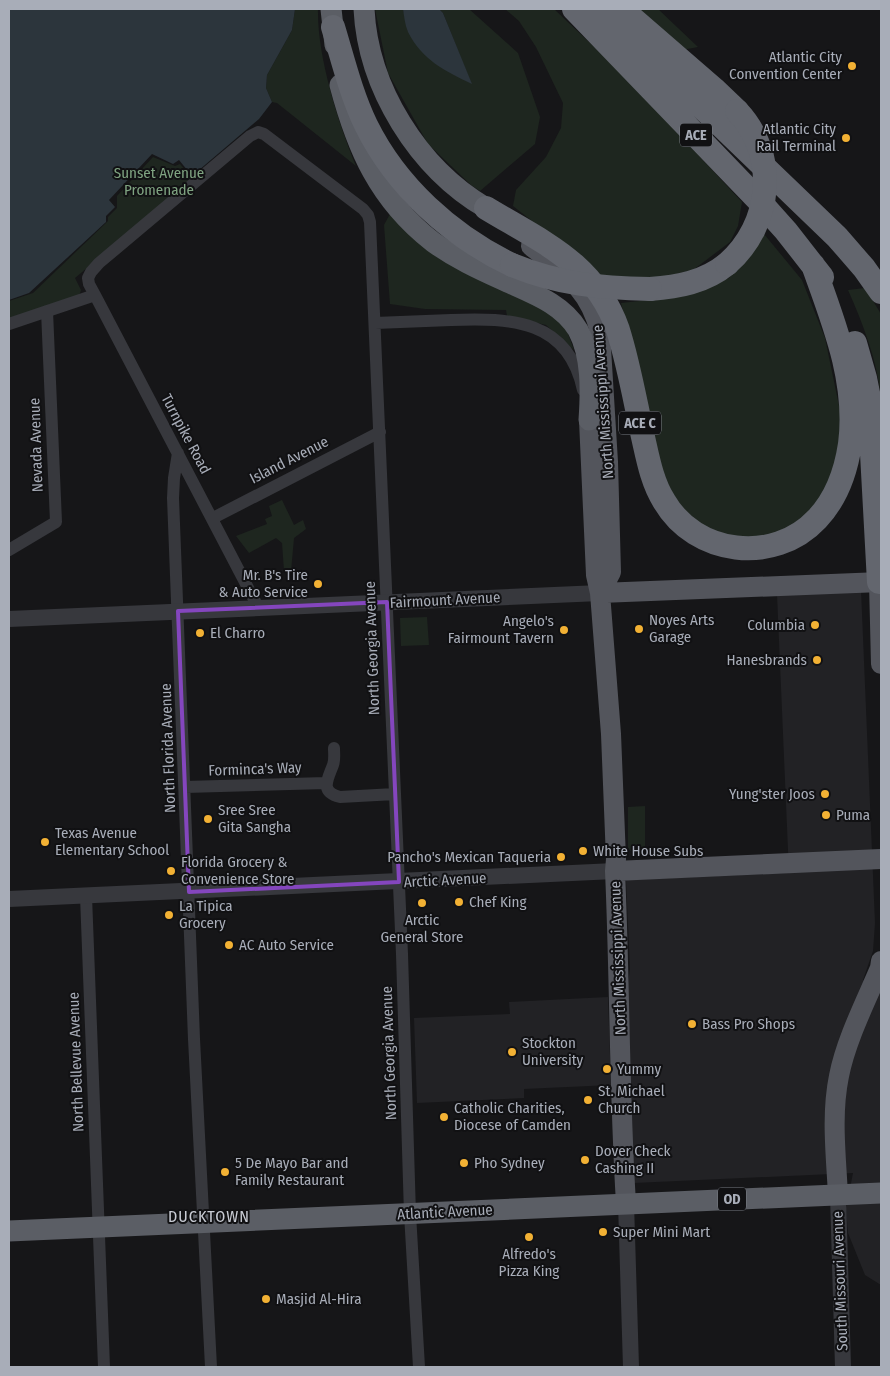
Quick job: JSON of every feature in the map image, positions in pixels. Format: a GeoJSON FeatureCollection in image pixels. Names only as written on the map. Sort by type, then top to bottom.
{"type":"FeatureCollection","features":[{"type":"Feature","properties":{"kind":"highway","name":"ACE C"},"geometry":{"type":"LineString","coordinates":[[364,9],[371,54],[385,94],[418,147],[455,187],[564,256],[595,285],[610,310],[618,330],[650,465],[664,502],[678,520],[696,533],[715,543],[736,548],[757,548],[788,540],[808,528],[830,503],[844,469],[851,429],[848,377],[841,344],[813,265]]}},
{"type":"Feature","properties":{"kind":"highway","name":"ACE"},"geometry":{"type":"LineString","coordinates":[[574,9],[761,203],[813,265],[829,288],[845,318],[860,357],[865,378],[871,420],[880,582]]}},
{"type":"Feature","properties":{"kind":"highway","name":"ACE"},"geometry":{"type":"LineString","coordinates":[[600,9],[820,221],[850,252],[881,292]]}},
{"type":"Feature","properties":{"kind":"highway"},"geometry":{"type":"LineString","coordinates":[[332,18],[350,85],[363,118],[376,143],[412,192],[442,220],[486,252],[541,277],[600,287],[650,289],[694,282],[708,277],[727,264],[747,243],[760,218],[766,186],[762,155],[756,136],[744,118],[714,89],[620,9]]}},
{"type":"Feature","properties":{"kind":"highway"},"geometry":{"type":"LineString","coordinates":[[332,18],[340,86],[349,118],[361,152],[380,184],[409,220],[441,247],[461,260],[546,300],[568,316],[578,331],[587,357],[590,398],[589,420]]}},
{"type":"Feature","properties":{"kind":"highway"},"geometry":{"type":"LineString","coordinates":[[850,252],[881,273]]}},
{"type":"Feature","properties":{"kind":"highway","name":"Atlantic Avenue"},"geometry":{"type":"LineString","coordinates":[[9,1230],[881,1193]]}},
{"type":"Feature","properties":{"kind":"main road","name":"North Mississippi Avenue"},"geometry":{"type":"LineString","coordinates":[[481,205],[568,275],[583,292],[596,317],[601,340],[608,462],[611,572],[600,593]]}},
{"type":"Feature","properties":{"kind":"main road","name":"North Mississippi Avenue"},"geometry":{"type":"LineString","coordinates":[[589,420],[596,575],[600,593],[611,734],[626,1203]]}},
{"type":"Feature","properties":{"kind":"main road","name":"Fairmount Avenue"},"geometry":{"type":"LineString","coordinates":[[600,593],[880,582]]}},
{"type":"Feature","properties":{"kind":"main road"},"geometry":{"type":"LineString","coordinates":[[880,582],[881,664]]}},
{"type":"Feature","properties":{"kind":"main road","name":"Arctic Avenue"},"geometry":{"type":"LineString","coordinates":[[615,871],[881,859]]}},
{"type":"Feature","properties":{"kind":"main road"},"geometry":{"type":"LineString","coordinates":[[838,1195],[834,1125],[839,1074],[849,1042],[880,968],[881,961]]}},
{"type":"Feature","properties":{"kind":"street","name":"North Georgia Avenue"},"geometry":{"type":"LineString","coordinates":[[89,275],[96,266],[133,234],[250,136],[258,132],[264,134],[363,209],[368,215],[370,222],[380,432],[399,882],[410,1214],[419,1367]]}},
{"type":"Feature","properties":{"kind":"street","name":"Turnpike Road"},"geometry":{"type":"LineString","coordinates":[[89,275],[89,284],[258,607]]}},
{"type":"Feature","properties":{"kind":"street"},"geometry":{"type":"LineString","coordinates":[[9,324],[95,295]]}},
{"type":"Feature","properties":{"kind":"street","name":"Nevada Avenue"},"geometry":{"type":"LineString","coordinates":[[9,550],[56,522],[47,311]]}},
{"type":"Feature","properties":{"kind":"street"},"geometry":{"type":"LineString","coordinates":[[375,323],[474,319],[501,320],[528,324],[542,330],[555,339],[567,352],[576,367],[589,420]]}},
{"type":"Feature","properties":{"kind":"street","name":"Island Avenue"},"geometry":{"type":"LineString","coordinates":[[213,518],[380,432]]}},
{"type":"Feature","properties":{"kind":"street","name":"North Florida Avenue"},"geometry":{"type":"LineString","coordinates":[[178,453],[173,488],[186,787],[194,1039],[211,1367]]}},
{"type":"Feature","properties":{"kind":"street","name":"Fairmount Avenue"},"geometry":{"type":"LineString","coordinates":[[9,619],[600,593]]}},
{"type":"Feature","properties":{"kind":"street"},"geometry":{"type":"LineString","coordinates":[[334,748],[333,764],[326,783],[332,795],[340,797],[395,794]]}},
{"type":"Feature","properties":{"kind":"street","name":"Forminca's Way"},"geometry":{"type":"LineString","coordinates":[[186,787],[326,783]]}},
{"type":"Feature","properties":{"kind":"street","name":"Arctic Avenue"},"geometry":{"type":"LineString","coordinates":[[9,899],[615,871]]}},
{"type":"Feature","properties":{"kind":"street","name":"North Bellevue Avenue"},"geometry":{"type":"LineString","coordinates":[[86,896],[104,1367]]}},
{"type":"Feature","properties":{"kind":"street","name":"South Missouri Avenue"},"geometry":{"type":"LineString","coordinates":[[838,1195],[843,1367]]}},
{"type":"Feature","properties":{"kind":"street"},"geometry":{"type":"LineString","coordinates":[[626,1203],[631,1367]]}},
{"type":"Feature","properties":{"kind":"highlighted area"},"geometry":{"type":"Polygon","coordinates":[[[387,602],[399,882],[189,892],[178,611],[387,602]]]}},
{"type":"Feature","properties":{"kind":"shaded area"},"geometry":{"type":"Polygon","coordinates":[[[9,9],[295,9],[292,30],[267,75],[266,88],[272,102],[259,119],[192,176],[179,160],[173,164],[152,154],[109,200],[115,207],[106,216],[106,222],[29,293],[9,300],[9,9]]]}},
{"type":"Feature","properties":{"kind":"shaded area"},"geometry":{"type":"Polygon","coordinates":[[[403,9],[439,9],[443,13],[472,84],[435,64],[420,50],[408,32],[403,9]]]}},
{"type":"Feature","properties":{"kind":"shaded area"},"geometry":{"type":"Polygon","coordinates":[[[861,590],[875,923],[873,951],[863,980],[881,990],[881,1285],[865,1275],[848,1233],[846,1209],[853,1173],[634,1183],[626,997],[630,969],[626,880],[789,873],[777,594],[861,590]]]}},
{"type":"Feature","properties":{"kind":"shaded area","name":"Stockton University"},"geometry":{"type":"Polygon","coordinates":[[[608,997],[611,1085],[524,1089],[524,1098],[417,1103],[414,1018],[510,1014],[509,1002],[608,997]]]}},
{"type":"Feature","properties":{"kind":"green space"},"geometry":{"type":"Polygon","coordinates":[[[295,9],[318,9],[321,47],[330,89],[342,130],[356,166],[277,103],[272,102],[266,88],[267,75],[292,30],[295,9]]]}},
{"type":"Feature","properties":{"kind":"green space"},"geometry":{"type":"Polygon","coordinates":[[[375,9],[403,9],[408,31],[471,83],[443,13],[439,9],[469,9],[518,53],[540,117],[535,144],[480,191],[471,185],[428,144],[388,73],[375,9]]]}},
{"type":"Feature","properties":{"kind":"green space"},"geometry":{"type":"Polygon","coordinates":[[[505,9],[554,9],[624,75],[742,202],[738,226],[730,242],[693,270],[650,280],[600,278],[583,261],[513,206],[516,190],[546,157],[561,128],[563,103],[536,47],[519,21],[505,9]]]}},
{"type":"Feature","properties":{"kind":"green space"},"geometry":{"type":"Polygon","coordinates":[[[632,9],[658,9],[698,47],[682,50],[632,9]]]}},
{"type":"Feature","properties":{"kind":"green space","name":"Sunset Avenue Promenade"},"geometry":{"type":"Polygon","coordinates":[[[153,157],[175,166],[180,164],[193,179],[75,278],[81,290],[79,296],[9,320],[9,301],[33,293],[108,221],[108,217],[117,208],[117,196],[153,157]]]}},
{"type":"Feature","properties":{"kind":"green space"},"geometry":{"type":"Polygon","coordinates":[[[390,214],[546,307],[564,323],[574,350],[546,325],[507,316],[506,310],[425,309],[390,304],[384,225],[390,214]]]}},
{"type":"Feature","properties":{"kind":"green space"},"geometry":{"type":"Polygon","coordinates":[[[764,234],[802,280],[825,338],[843,425],[838,467],[818,506],[791,527],[757,539],[720,535],[683,513],[659,475],[645,398],[621,303],[684,296],[729,278],[764,234]]]}},
{"type":"Feature","properties":{"kind":"green space"},"geometry":{"type":"Polygon","coordinates":[[[865,288],[881,314],[881,397],[869,342],[848,290],[865,288]]]}},
{"type":"Feature","properties":{"kind":"green space"},"geometry":{"type":"Polygon","coordinates":[[[282,500],[294,525],[303,520],[306,529],[294,538],[291,571],[284,571],[282,543],[276,538],[249,553],[236,536],[267,524],[265,519],[272,516],[269,506],[282,500]]]}},
{"type":"Feature","properties":{"kind":"green space"},"geometry":{"type":"Polygon","coordinates":[[[427,617],[429,645],[401,646],[400,618],[427,617]]]}},
{"type":"Feature","properties":{"kind":"green space"},"geometry":{"type":"Polygon","coordinates":[[[645,806],[645,854],[634,855],[628,848],[628,807],[645,806]]]}},
{"type":"Feature","properties":{"kind":"place","name":"Atlantic City Convention Center"},"geometry":{"type":"Point","coordinates":[852,66]}},
{"type":"Feature","properties":{"kind":"place","name":"Atlantic City Rail Terminal"},"geometry":{"type":"Point","coordinates":[846,138]}},
{"type":"Feature","properties":{"kind":"place","name":"Mr. B's Tire & Auto Service"},"geometry":{"type":"Point","coordinates":[318,584]}},
{"type":"Feature","properties":{"kind":"place","name":"Columbia"},"geometry":{"type":"Point","coordinates":[815,625]}},
{"type":"Feature","properties":{"kind":"place","name":"Noyes Arts Garage"},"geometry":{"type":"Point","coordinates":[639,629]}},
{"type":"Feature","properties":{"kind":"place","name":"Angelo's Fairmount Tavern"},"geometry":{"type":"Point","coordinates":[564,630]}},
{"type":"Feature","properties":{"kind":"place","name":"El Charro"},"geometry":{"type":"Point","coordinates":[200,633]}},
{"type":"Feature","properties":{"kind":"place","name":"Hanesbrands"},"geometry":{"type":"Point","coordinates":[817,660]}},
{"type":"Feature","properties":{"kind":"place","name":"Yung'ster Joos"},"geometry":{"type":"Point","coordinates":[825,794]}},
{"type":"Feature","properties":{"kind":"place","name":"Puma"},"geometry":{"type":"Point","coordinates":[826,815]}},
{"type":"Feature","properties":{"kind":"place","name":"Sree Sree Gita Sangha"},"geometry":{"type":"Point","coordinates":[208,819]}},
{"type":"Feature","properties":{"kind":"place","name":"Texas Avenue Elementary School"},"geometry":{"type":"Point","coordinates":[45,842]}},
{"type":"Feature","properties":{"kind":"place","name":"White House Subs"},"geometry":{"type":"Point","coordinates":[583,851]}},
{"type":"Feature","properties":{"kind":"place","name":"Pancho's Mexican Taqueria"},"geometry":{"type":"Point","coordinates":[561,857]}},
{"type":"Feature","properties":{"kind":"place","name":"Florida Grocery & Convenience Store"},"geometry":{"type":"Point","coordinates":[171,871]}},
{"type":"Feature","properties":{"kind":"place","name":"Chef King"},"geometry":{"type":"Point","coordinates":[459,902]}},
{"type":"Feature","properties":{"kind":"place","name":"Arctic General Store"},"geometry":{"type":"Point","coordinates":[422,903]}},
{"type":"Feature","properties":{"kind":"place","name":"La Tipica Grocery"},"geometry":{"type":"Point","coordinates":[169,915]}},
{"type":"Feature","properties":{"kind":"place","name":"AC Auto Service"},"geometry":{"type":"Point","coordinates":[229,945]}},
{"type":"Feature","properties":{"kind":"place","name":"Bass Pro Shops"},"geometry":{"type":"Point","coordinates":[692,1024]}},
{"type":"Feature","properties":{"kind":"place","name":"Stockton University"},"geometry":{"type":"Point","coordinates":[512,1052]}},
{"type":"Feature","properties":{"kind":"place","name":"Yummy"},"geometry":{"type":"Point","coordinates":[607,1069]}},
{"type":"Feature","properties":{"kind":"place","name":"St. Michael Church"},"geometry":{"type":"Point","coordinates":[588,1100]}},
{"type":"Feature","properties":{"kind":"place","name":"Catholic Charities, Diocese of Camden"},"geometry":{"type":"Point","coordinates":[444,1117]}},
{"type":"Feature","properties":{"kind":"place","name":"Dover Check Cashing II"},"geometry":{"type":"Point","coordinates":[585,1160]}},
{"type":"Feature","properties":{"kind":"place","name":"Pho Sydney"},"geometry":{"type":"Point","coordinates":[464,1163]}},
{"type":"Feature","properties":{"kind":"place","name":"5 De Mayo Bar and Family Restaurant"},"geometry":{"type":"Point","coordinates":[225,1172]}},
{"type":"Feature","properties":{"kind":"place","name":"Super Mini Mart"},"geometry":{"type":"Point","coordinates":[603,1232]}},
{"type":"Feature","properties":{"kind":"place","name":"Alfredo's Pizza King"},"geometry":{"type":"Point","coordinates":[529,1237]}},
{"type":"Feature","properties":{"kind":"place","name":"Masjid Al-Hira"},"geometry":{"type":"Point","coordinates":[266,1299]}},
{"type":"Feature","properties":{"kind":"district","name":"DUCKTOWN"},"geometry":{"type":"Point","coordinates":[209,1216]}}]}
